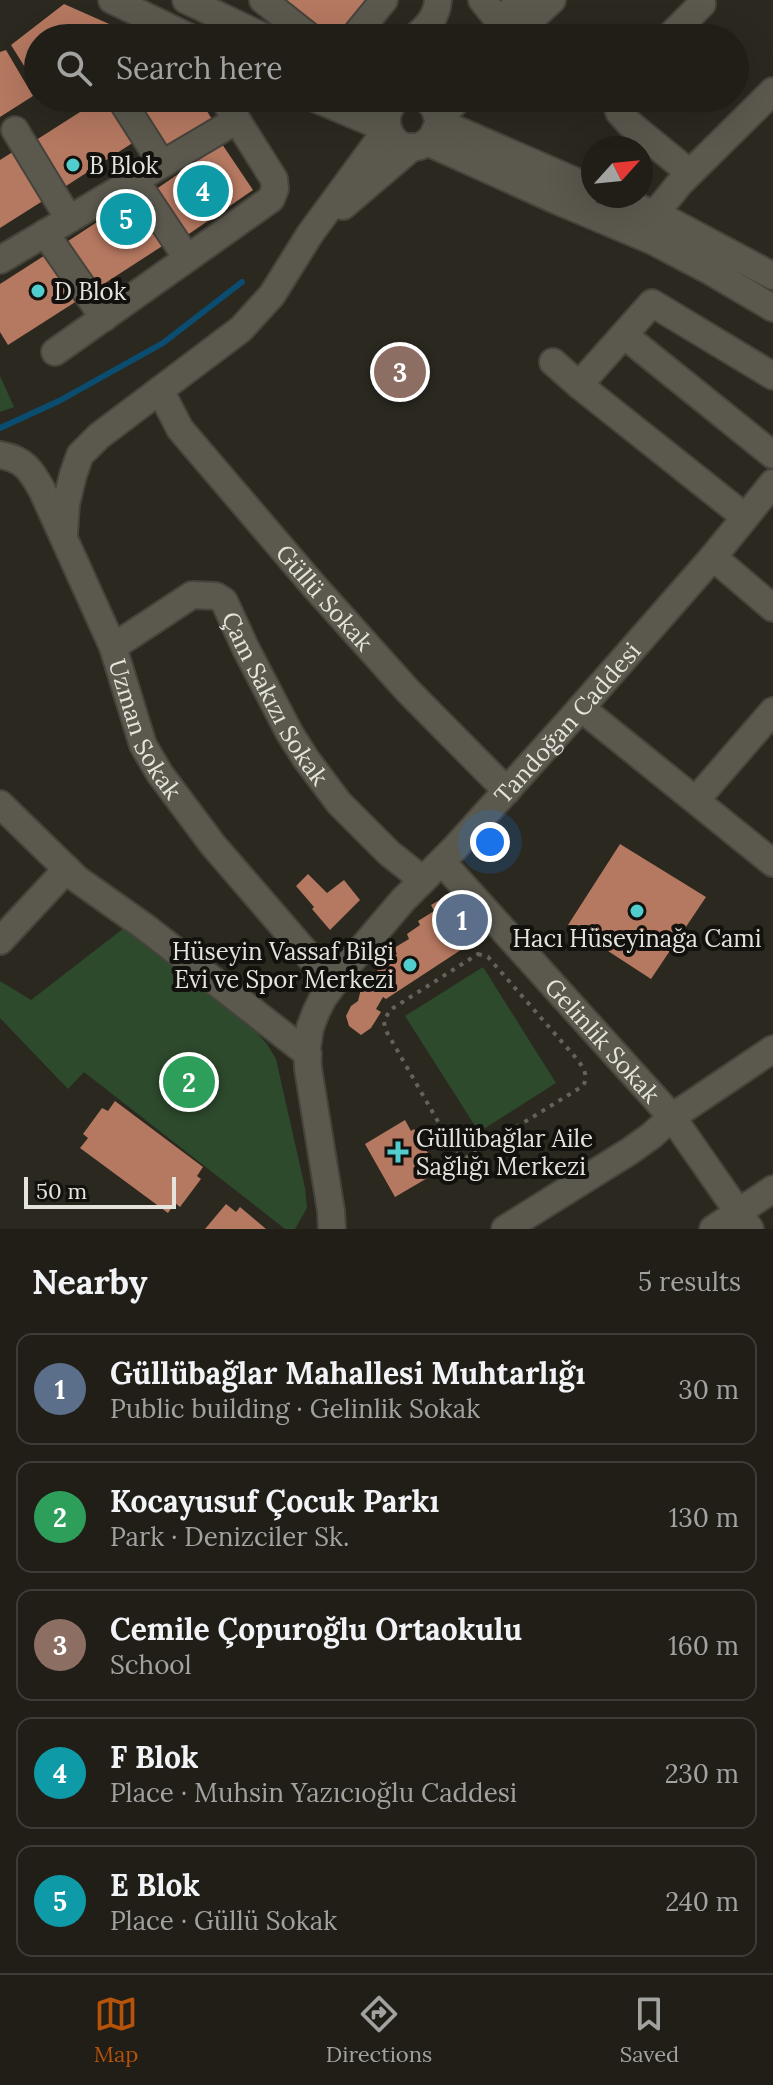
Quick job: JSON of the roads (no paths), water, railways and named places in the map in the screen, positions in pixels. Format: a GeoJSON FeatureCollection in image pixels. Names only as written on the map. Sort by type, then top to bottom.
{"type":"FeatureCollection","features":[{"type":"Feature","properties":{"kind":"street"},"geometry":{"type":"LineString","coordinates":[[112,0],[162,24]]}},
{"type":"Feature","properties":{"kind":"street"},"geometry":{"type":"LineString","coordinates":[[186,0],[237,24]]}},
{"type":"Feature","properties":{"kind":"street"},"geometry":{"type":"LineString","coordinates":[[263,0],[293,24]]}},
{"type":"Feature","properties":{"kind":"street"},"geometry":{"type":"LineString","coordinates":[[430,24],[438,0]]}},
{"type":"Feature","properties":{"kind":"street"},"geometry":{"type":"LineString","coordinates":[[482,0],[501,24]]}},
{"type":"Feature","properties":{"kind":"street"},"geometry":{"type":"LineString","coordinates":[[512,24],[522,0]]}},
{"type":"Feature","properties":{"kind":"street"},"geometry":{"type":"LineString","coordinates":[[520,24],[552,0]]}},
{"type":"Feature","properties":{"kind":"street"},"geometry":{"type":"LineString","coordinates":[[363,24],[379,2]]}},
{"type":"Feature","properties":{"kind":"street"},"geometry":{"type":"LineString","coordinates":[[682,24],[702,4]]}},
{"type":"Feature","properties":{"kind":"street"},"geometry":{"type":"LineString","coordinates":[[654,215],[690,173],[773,91]]}},
{"type":"Feature","properties":{"kind":"street"},"geometry":{"type":"LineString","coordinates":[[129,112],[162,164]]}},
{"type":"Feature","properties":{"kind":"street"},"geometry":{"type":"LineString","coordinates":[[0,260],[162,164],[226,112]]}},
{"type":"Feature","properties":{"kind":"street"},"geometry":{"type":"LineString","coordinates":[[55,352],[271,199],[274,179],[232,112]]}},
{"type":"Feature","properties":{"kind":"street"},"geometry":{"type":"LineString","coordinates":[[347,112],[387,129]]}},
{"type":"Feature","properties":{"kind":"street"},"geometry":{"type":"LineString","coordinates":[[387,112],[387,129],[397,142],[426,137],[581,185]]}},
{"type":"Feature","properties":{"kind":"street"},"geometry":{"type":"LineString","coordinates":[[426,137],[433,112]]}},
{"type":"Feature","properties":{"kind":"street"},"geometry":{"type":"LineString","coordinates":[[310,234],[426,137],[447,112]]}},
{"type":"Feature","properties":{"kind":"street"},"geometry":{"type":"LineString","coordinates":[[619,112],[690,173]]}},
{"type":"Feature","properties":{"kind":"street"},"geometry":{"type":"LineString","coordinates":[[64,537],[68,495],[80,455],[99,436],[241,329],[272,295],[310,234],[387,129]]}},
{"type":"Feature","properties":{"kind":"street"},"geometry":{"type":"LineString","coordinates":[[15,130],[69,219]]}},
{"type":"Feature","properties":{"kind":"street"},"geometry":{"type":"LineString","coordinates":[[426,137],[558,201],[653,241],[773,308]]}},
{"type":"Feature","properties":{"kind":"street"},"geometry":{"type":"LineString","coordinates":[[135,180],[187,258]]}},
{"type":"Feature","properties":{"kind":"street"},"geometry":{"type":"LineString","coordinates":[[638,208],[679,226],[773,276]]}},
{"type":"Feature","properties":{"kind":"street"},"geometry":{"type":"LineString","coordinates":[[45,233],[104,318]]}},
{"type":"Feature","properties":{"kind":"street"},"geometry":{"type":"LineString","coordinates":[[579,385],[652,303],[773,376]]}},
{"type":"Feature","properties":{"kind":"street"},"geometry":{"type":"LineString","coordinates":[[624,335],[773,455]]}},
{"type":"Feature","properties":{"kind":"street"},"geometry":{"type":"LineString","coordinates":[[553,362],[745,517]]}},
{"type":"Feature","properties":{"kind":"street","name":"Güllü Sokak"},"geometry":{"type":"LineString","coordinates":[[160,390],[180,429],[314,586],[408,691],[507,791]]}},
{"type":"Feature","properties":{"kind":"street","name":"Uzman Sokak"},"geometry":{"type":"LineString","coordinates":[[0,455],[21,461],[32,473],[113,647],[143,745],[160,774],[213,845],[333,984]]}},
{"type":"Feature","properties":{"kind":"street","name":"Tandoğan Caddesi"},"geometry":{"type":"LineString","coordinates":[[332,1229],[308,1068],[310,1028],[316,1012],[333,984],[403,900],[581,708],[773,483]]}},
{"type":"Feature","properties":{"kind":"street"},"geometry":{"type":"LineString","coordinates":[[713,557],[773,608]]}},
{"type":"Feature","properties":{"kind":"street","name":"Çam Sakızı Sokak"},"geometry":{"type":"LineString","coordinates":[[113,647],[192,595],[216,596],[224,601],[240,639],[289,732],[339,803],[389,853],[432,871]]}},
{"type":"Feature","properties":{"kind":"street"},"geometry":{"type":"LineString","coordinates":[[581,708],[773,863]]}},
{"type":"Feature","properties":{"kind":"street"},"geometry":{"type":"LineString","coordinates":[[696,800],[773,711]]}},
{"type":"Feature","properties":{"kind":"street"},"geometry":{"type":"LineString","coordinates":[[0,804],[77,879],[145,927],[308,1054]]}},
{"type":"Feature","properties":{"kind":"street"},"geometry":{"type":"LineString","coordinates":[[0,941],[67,869]]}},
{"type":"Feature","properties":{"kind":"street","name":"Gelinlik Sokak"},"geometry":{"type":"LineString","coordinates":[[432,871],[672,1117],[744,1220]]}},
{"type":"Feature","properties":{"kind":"street"},"geometry":{"type":"LineString","coordinates":[[505,1229],[630,1151],[672,1117],[773,1049]]}},
{"type":"Feature","properties":{"kind":"street"},"geometry":{"type":"LineString","coordinates":[[713,1229],[744,1220],[773,1189]]}},
{"type":"Feature","properties":{"kind":"waterway"},"geometry":{"type":"LineString","coordinates":[[0,428],[59,401],[163,343],[242,282]]}},
{"type":"Feature","properties":{"kind":"place","name":"B Blok"},"geometry":{"type":"Point","coordinates":[73,165]}},
{"type":"Feature","properties":{"kind":"place","name":"F Blok"},"geometry":{"type":"Point","coordinates":[203,191]}},
{"type":"Feature","properties":{"kind":"place","name":"E Blok"},"geometry":{"type":"Point","coordinates":[126,219]}},
{"type":"Feature","properties":{"kind":"place","name":"D Blok"},"geometry":{"type":"Point","coordinates":[38,291]}},
{"type":"Feature","properties":{"kind":"place","name":"Cemile Çopuroğlu Ortaokulu"},"geometry":{"type":"Point","coordinates":[400,372]}},
{"type":"Feature","properties":{"kind":"place","name":"Hacı Hüseyinağa Cami"},"geometry":{"type":"Point","coordinates":[637,911]}},
{"type":"Feature","properties":{"kind":"place","name":"Güllübağlar Mahallesi Muhtarlığı"},"geometry":{"type":"Point","coordinates":[462,920]}},
{"type":"Feature","properties":{"kind":"place","name":"Hüseyin Vassaf Bilgi Evi ve Spor Merkezi"},"geometry":{"type":"Point","coordinates":[410,965]}},
{"type":"Feature","properties":{"kind":"place","name":"Kocayusuf Çocuk Parkı"},"geometry":{"type":"Point","coordinates":[189,1082]}},
{"type":"Feature","properties":{"kind":"place","name":"Güllübağlar Aile Sağlığı Merkezi"},"geometry":{"type":"Point","coordinates":[398,1152]}}]}
